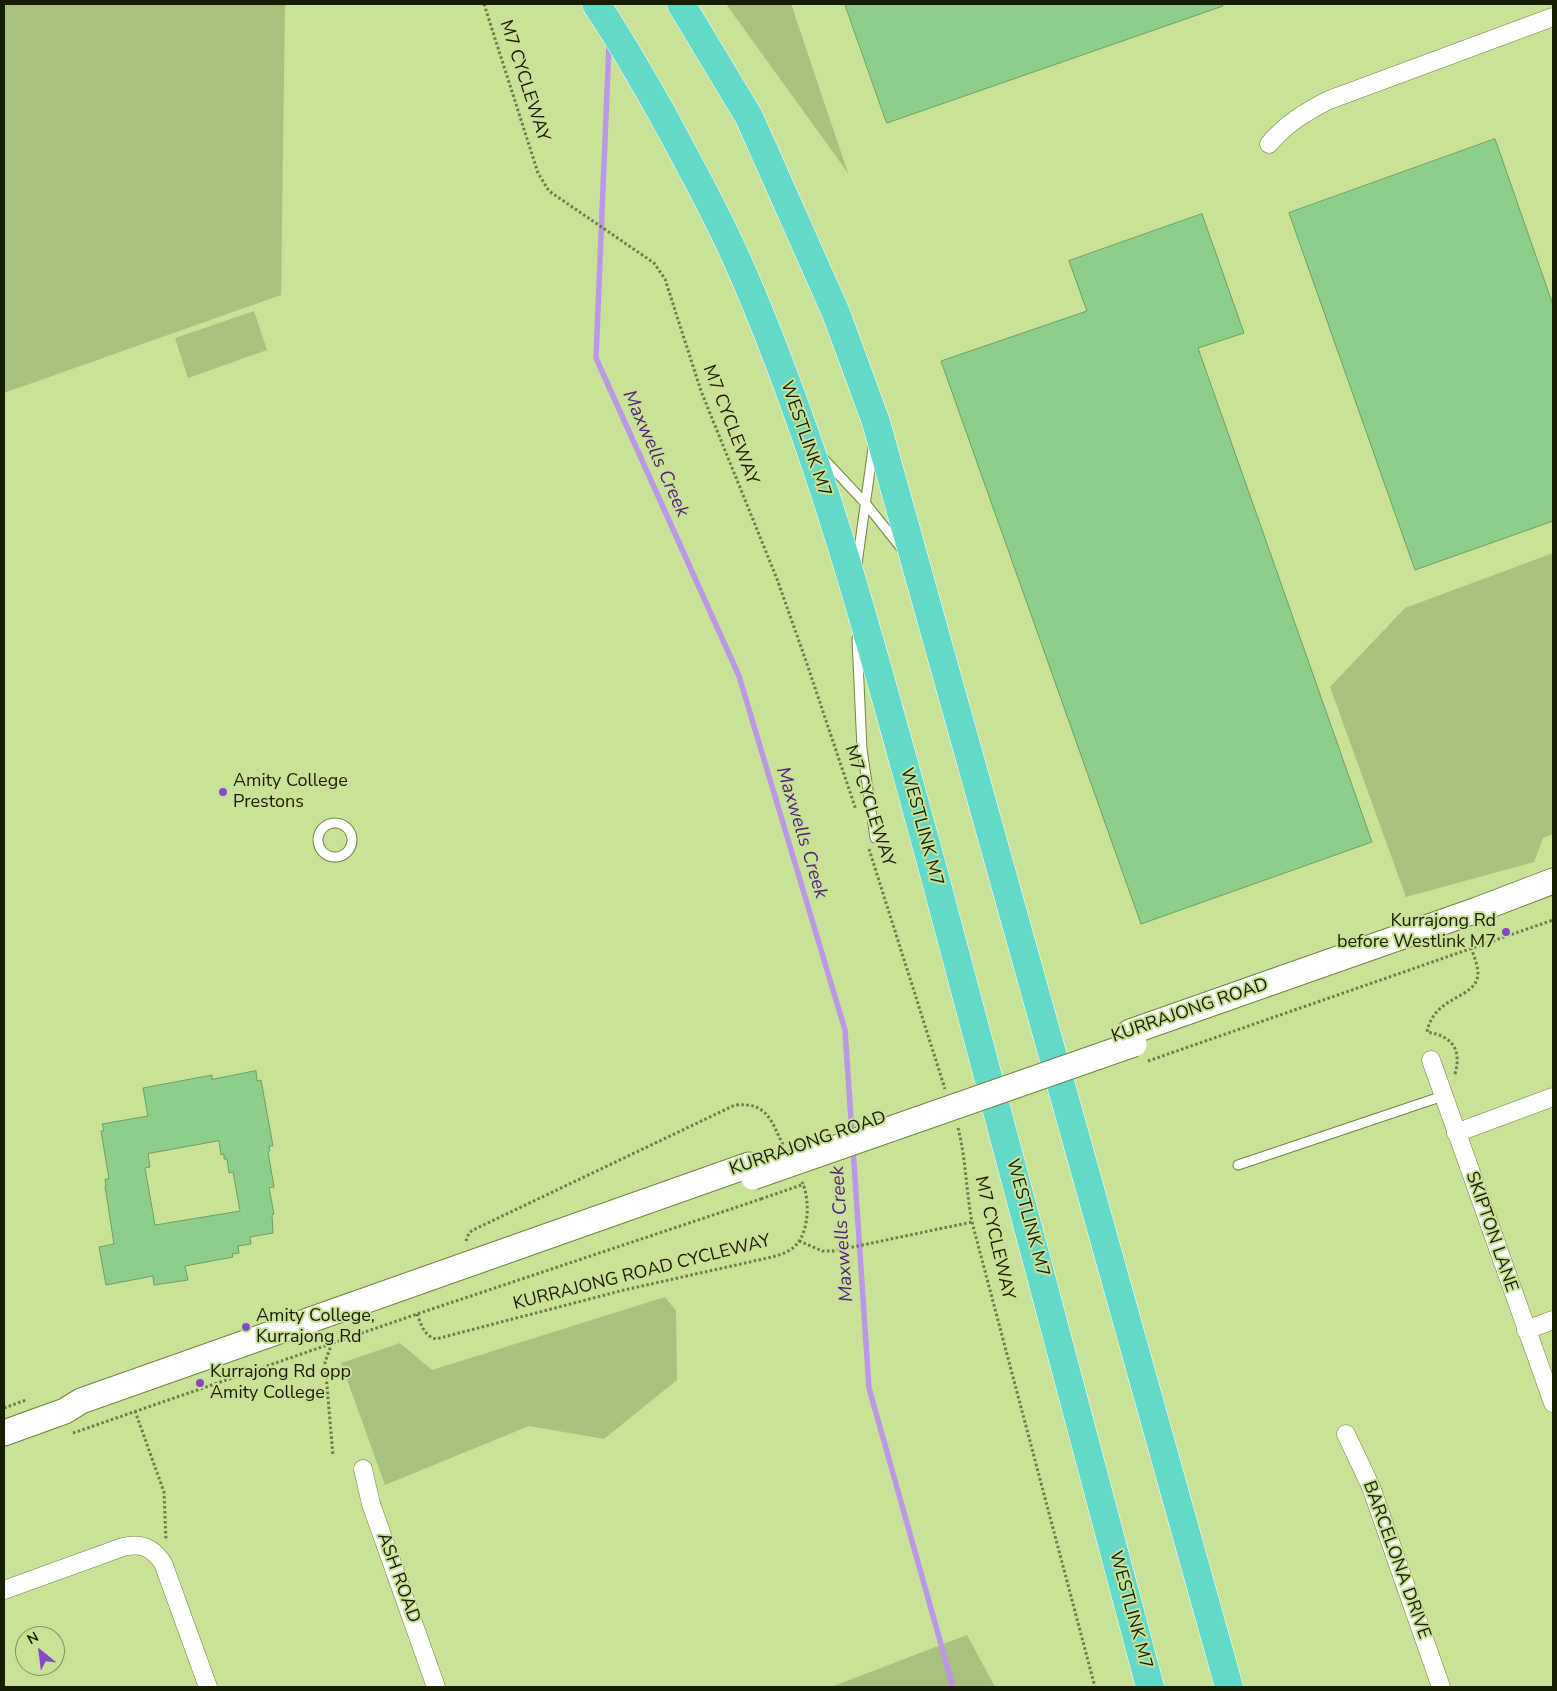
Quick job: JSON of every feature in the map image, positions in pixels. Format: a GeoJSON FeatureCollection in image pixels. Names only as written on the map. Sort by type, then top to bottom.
{"type":"FeatureCollection","features":[{"type":"Feature","properties":{"kind":"highway","name":"WESTLINK M7"},"geometry":{"type":"LineString","coordinates":[[596,4],[649,90],[691,167],[744,276],[805,438],[854,591],[1022,1197],[1150,1687]]}},
{"type":"Feature","properties":{"kind":"highway"},"geometry":{"type":"LineString","coordinates":[[681,4],[749,117],[836,313],[876,422],[1229,1687]]}},
{"type":"Feature","properties":{"kind":"highway"},"geometry":{"type":"LineString","coordinates":[[1070,1120],[1116,1248],[1242,1687]]}},
{"type":"Feature","properties":{"kind":"highway"},"geometry":{"type":"LineString","coordinates":[[1022,1197],[1034,1221],[1168,1687]]}},
{"type":"Feature","properties":{"kind":"main road","name":"KURRAJONG ROAD"},"geometry":{"type":"LineString","coordinates":[[1135,1046],[1553,881]]}},
{"type":"Feature","properties":{"kind":"main road","name":"KURRAJONG ROAD"},"geometry":{"type":"LineString","coordinates":[[4,1433],[65,1423],[80,1401],[754,1180],[1135,1046],[1553,895]]}},
{"type":"Feature","properties":{"kind":"street"},"geometry":{"type":"LineString","coordinates":[[1269,144],[1283,127],[1329,100],[1553,16]]}},
{"type":"Feature","properties":{"kind":"street","name":"SKIPTON LANE"},"geometry":{"type":"LineString","coordinates":[[1431,1060],[1553,1404]]}},
{"type":"Feature","properties":{"kind":"street"},"geometry":{"type":"LineString","coordinates":[[1456,1133],[1553,1097]]}},
{"type":"Feature","properties":{"kind":"street"},"geometry":{"type":"LineString","coordinates":[[1526,1330],[1553,1320]]}},
{"type":"Feature","properties":{"kind":"street","name":"BARCELONA DRIVE"},"geometry":{"type":"LineString","coordinates":[[1346,1434],[1371,1487],[1441,1687]]}},
{"type":"Feature","properties":{"kind":"street","name":"ASH ROAD"},"geometry":{"type":"LineString","coordinates":[[363,1468],[371,1504],[436,1687]]}},
{"type":"Feature","properties":{"kind":"street"},"geometry":{"type":"LineString","coordinates":[[4,1590],[122,1547],[142,1546],[151,1548],[164,1563],[208,1687]]}},
{"type":"Feature","properties":{"kind":"lane"},"geometry":{"type":"LineString","coordinates":[[875,838],[862,749],[854,591],[876,422]]}},
{"type":"Feature","properties":{"kind":"lane"},"geometry":{"type":"LineString","coordinates":[[805,438],[866,504],[918,569]]}},
{"type":"Feature","properties":{"kind":"lane"},"geometry":{"type":"LineString","coordinates":[[1238,1165],[1443,1096]]}},
{"type":"Feature","properties":{"kind":"path","name":"M7 CYCLEWAY"},"geometry":{"type":"LineString","coordinates":[[484,4],[538,174],[544,184],[549,191],[654,263],[660,270],[701,391],[780,588],[857,812]]}},
{"type":"Feature","properties":{"kind":"path","name":"M7 CYCLEWAY"},"geometry":{"type":"LineString","coordinates":[[868,848],[946,1094]]}},
{"type":"Feature","properties":{"kind":"path"},"geometry":{"type":"LineString","coordinates":[[1135,1046],[1471,948],[1553,920]]}},
{"type":"Feature","properties":{"kind":"path"},"geometry":{"type":"LineString","coordinates":[[1454,1077],[1458,1063],[1457,1052],[1446,1037],[1427,1032],[1434,1014],[1443,1005],[1473,988],[1478,980],[1478,972],[1471,948]]}},
{"type":"Feature","properties":{"kind":"path"},"geometry":{"type":"LineString","coordinates":[[466,1241],[468,1233],[473,1230],[735,1105],[757,1106],[764,1112],[785,1148]]}},
{"type":"Feature","properties":{"kind":"path","name":"M7 CYCLEWAY"},"geometry":{"type":"LineString","coordinates":[[956,1122],[964,1149],[967,1195],[972,1222],[1095,1687]]}},
{"type":"Feature","properties":{"kind":"path","name":"KURRAJONG ROAD CYCLEWAY"},"geometry":{"type":"LineString","coordinates":[[65,1423],[135,1411],[417,1314],[754,1180]]}},
{"type":"Feature","properties":{"kind":"path"},"geometry":{"type":"LineString","coordinates":[[801,1180],[807,1195],[805,1226],[799,1241],[822,1251],[834,1251],[907,1237],[972,1222]]}},
{"type":"Feature","properties":{"kind":"path","name":"KURRAJONG ROAD CYCLEWAY"},"geometry":{"type":"LineString","coordinates":[[417,1314],[424,1330],[430,1337],[436,1339],[624,1290],[772,1257],[789,1250],[799,1241]]}},
{"type":"Feature","properties":{"kind":"path"},"geometry":{"type":"LineString","coordinates":[[333,1342],[325,1362],[333,1456]]}},
{"type":"Feature","properties":{"kind":"path"},"geometry":{"type":"LineString","coordinates":[[135,1411],[164,1492],[167,1531],[163,1546]]}},
{"type":"Feature","properties":{"kind":"green space"},"geometry":{"type":"Polygon","coordinates":[[[4,4],[285,4],[281,295],[4,393],[4,4]]]}},
{"type":"Feature","properties":{"kind":"green space"},"geometry":{"type":"Polygon","coordinates":[[[726,4],[791,4],[848,173],[726,4]]]}},
{"type":"Feature","properties":{"kind":"green space"},"geometry":{"type":"Polygon","coordinates":[[[254,311],[267,350],[188,378],[175,338],[254,311]]]}},
{"type":"Feature","properties":{"kind":"green space"},"geometry":{"type":"Polygon","coordinates":[[[1553,553],[1553,834],[1543,838],[1534,862],[1406,897],[1330,687],[1405,608],[1553,553]]]}},
{"type":"Feature","properties":{"kind":"green space"},"geometry":{"type":"Polygon","coordinates":[[[665,1297],[676,1311],[677,1380],[604,1439],[529,1426],[385,1485],[341,1363],[400,1343],[432,1370],[665,1297]]]}},
{"type":"Feature","properties":{"kind":"green space"},"geometry":{"type":"Polygon","coordinates":[[[967,1635],[995,1687],[831,1687],[967,1635]]]}},
{"type":"Feature","properties":{"kind":"building"},"geometry":{"type":"Polygon","coordinates":[[[845,4],[1222,4],[1223,6],[887,123],[845,4]]]}},
{"type":"Feature","properties":{"kind":"building"},"geometry":{"type":"Polygon","coordinates":[[[1495,139],[1553,305],[1553,521],[1415,570],[1289,213],[1495,139]]]}},
{"type":"Feature","properties":{"kind":"building"},"geometry":{"type":"Polygon","coordinates":[[[1202,214],[1244,333],[1198,348],[1372,842],[1141,924],[941,361],[1087,311],[1069,261],[1202,214]]]}},
{"type":"Feature","properties":{"kind":"building"},"geometry":{"type":"Polygon","coordinates":[[[256,1071],[257,1081],[261,1080],[273,1146],[269,1146],[270,1151],[268,1152],[274,1187],[269,1188],[274,1214],[272,1215],[273,1233],[250,1237],[251,1244],[238,1246],[239,1253],[232,1254],[233,1257],[185,1266],[188,1280],[154,1285],[153,1276],[106,1285],[99,1247],[114,1244],[105,1186],[105,1179],[109,1179],[101,1131],[104,1131],[102,1124],[148,1116],[143,1088],[212,1075],[212,1079],[256,1071]],[[219,1141],[148,1154],[150,1167],[145,1168],[155,1225],[240,1211],[233,1172],[229,1173],[227,1159],[224,1159],[224,1154],[221,1155],[219,1141]]]}},
{"type":"Feature","properties":{"kind":"waterway","name":"Maxwells Creek"},"geometry":{"type":"LineString","coordinates":[[609,43],[596,358],[739,676],[845,1030],[852,1135]]}},
{"type":"Feature","properties":{"kind":"waterway","name":"Maxwells Creek"},"geometry":{"type":"LineString","coordinates":[[853,1149],[869,1388],[953,1687]]}},
{"type":"Feature","properties":{"kind":"place","name":"Amity College Prestons"},"geometry":{"type":"Point","coordinates":[223,792]}},
{"type":"Feature","properties":{"kind":"place","name":"Kurrajong Rd before Westlink M7"},"geometry":{"type":"Point","coordinates":[1506,932]}},
{"type":"Feature","properties":{"kind":"place","name":"Amity College, Kurrajong Rd"},"geometry":{"type":"Point","coordinates":[246,1327]}},
{"type":"Feature","properties":{"kind":"place","name":"Kurrajong Rd opp Amity College"},"geometry":{"type":"Point","coordinates":[200,1383]}}]}
